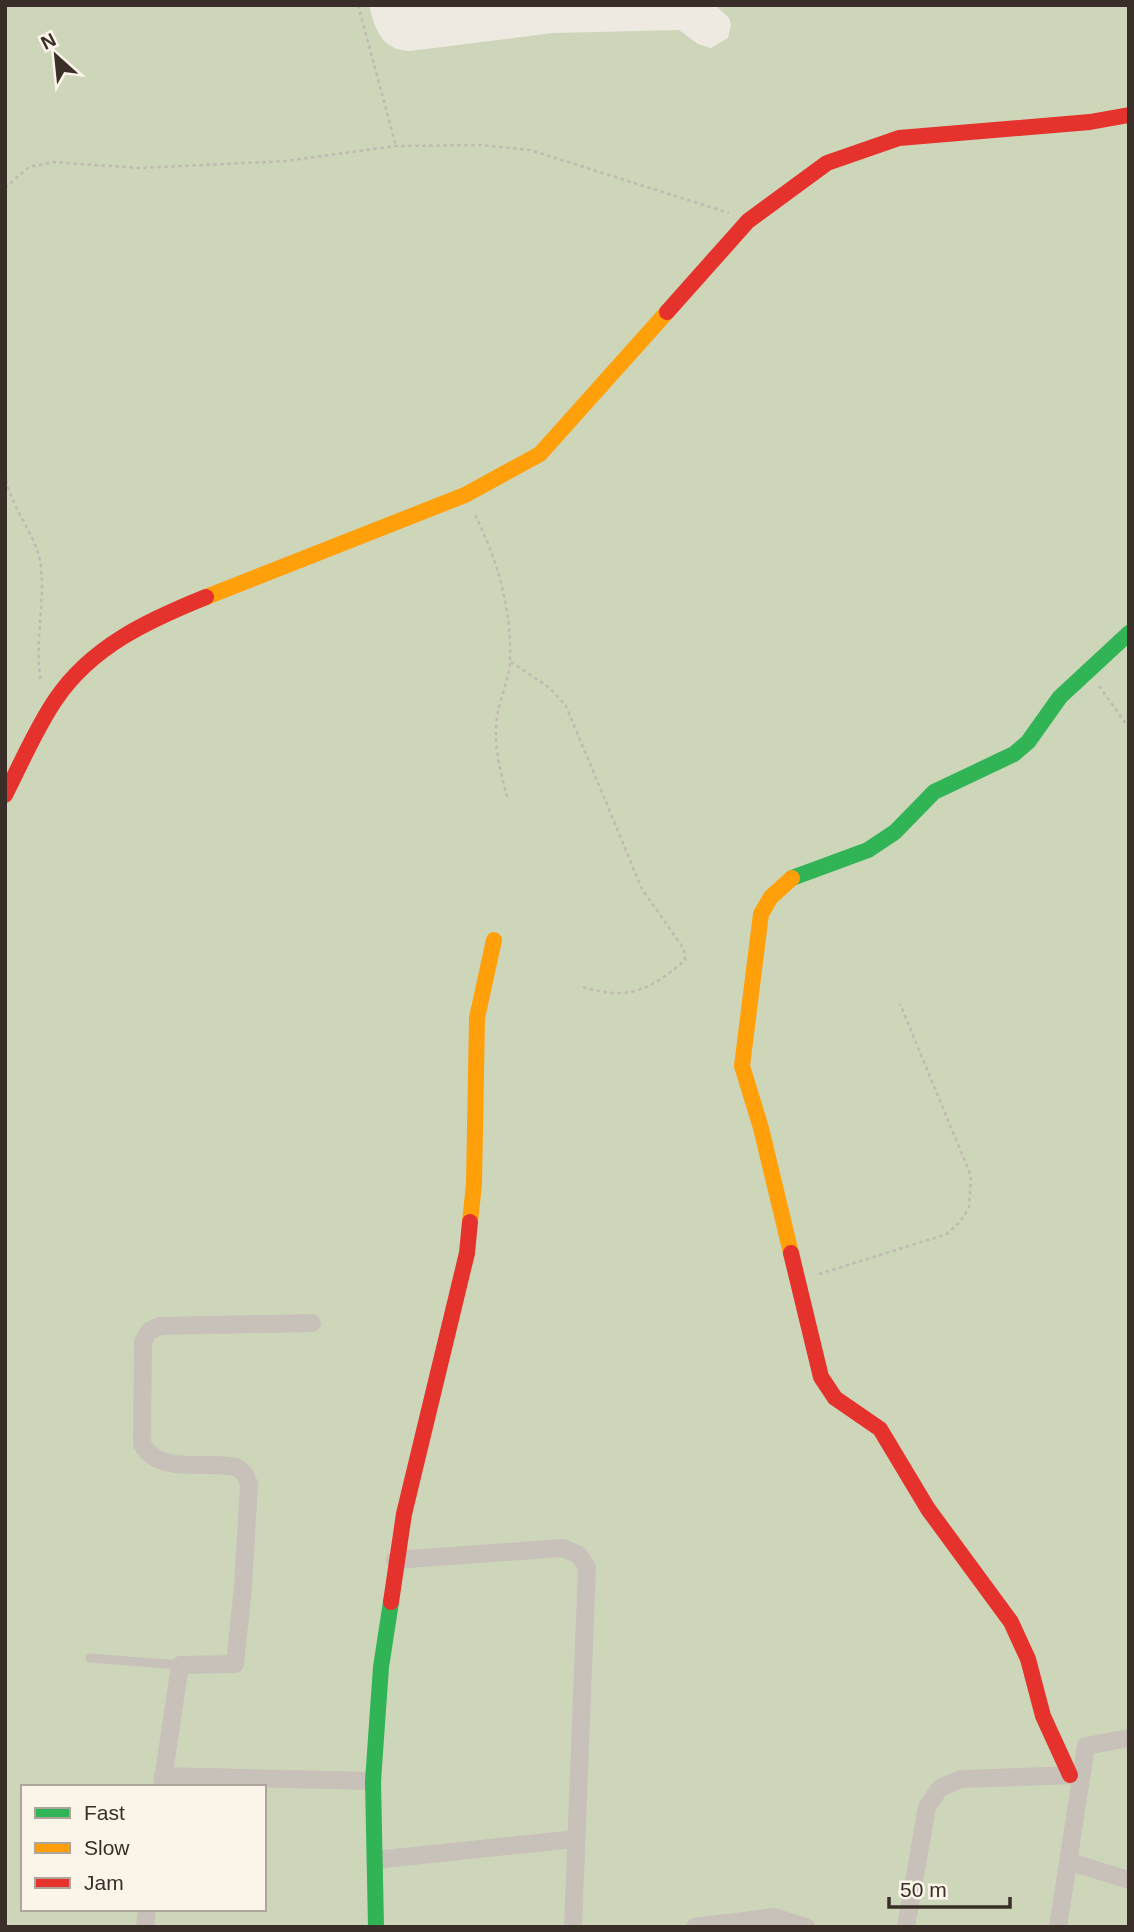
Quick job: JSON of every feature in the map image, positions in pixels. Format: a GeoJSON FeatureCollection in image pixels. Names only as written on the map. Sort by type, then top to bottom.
{"type":"FeatureCollection","features":[{"type":"Feature","properties":{"kind":"street"},"geometry":{"type":"LineString","coordinates":[[5,795],[56,698],[103,648],[153,618],[465,495],[540,454],[748,221],[827,163],[899,138],[1090,122],[1129,115]]}},
{"type":"Feature","properties":{"kind":"street"},"geometry":{"type":"LineString","coordinates":[[1076,1775],[1043,1716],[1028,1659],[1011,1622],[928,1509],[880,1429],[835,1398],[821,1377],[796,1282],[776,1187],[741,1066],[761,914],[770,895],[785,880],[803,869],[862,854],[895,833],[912,810],[935,791],[1000,764],[1025,745],[1050,708],[1087,669],[1129,633]]}},
{"type":"Feature","properties":{"kind":"street"},"geometry":{"type":"LineString","coordinates":[[376,1927],[373,1781],[381,1667],[395,1560],[467,1253],[474,1184],[477,1018],[494,940]]}},
{"type":"Feature","properties":{"kind":"street"},"geometry":{"type":"LineString","coordinates":[[312,1323],[160,1326],[145,1336],[142,1444],[146,1452],[163,1462],[236,1467],[245,1474],[249,1484],[235,1664],[180,1665],[162,1781],[373,1781]]}},
{"type":"Feature","properties":{"kind":"street"},"geometry":{"type":"LineString","coordinates":[[395,1560],[563,1548],[584,1560],[589,1574],[572,1927]]}},
{"type":"Feature","properties":{"kind":"street"},"geometry":{"type":"LineString","coordinates":[[1058,1927],[1070,1863],[1076,1775],[1086,1746],[1129,1738]]}},
{"type":"Feature","properties":{"kind":"street"},"geometry":{"type":"LineString","coordinates":[[906,1927],[927,1807],[934,1793],[946,1784],[961,1779],[1076,1775]]}},
{"type":"Feature","properties":{"kind":"street"},"geometry":{"type":"LineString","coordinates":[[375,1860],[575,1839]]}},
{"type":"Feature","properties":{"kind":"street"},"geometry":{"type":"LineString","coordinates":[[1070,1863],[1129,1880]]}},
{"type":"Feature","properties":{"kind":"street"},"geometry":{"type":"LineString","coordinates":[[695,1927],[737,1924],[774,1917],[806,1927]]}},
{"type":"Feature","properties":{"kind":"lane"},"geometry":{"type":"LineString","coordinates":[[90,1657],[180,1665]]}},
{"type":"Feature","properties":{"kind":"path"},"geometry":{"type":"LineString","coordinates":[[358,5],[396,146]]}},
{"type":"Feature","properties":{"kind":"path"},"geometry":{"type":"LineString","coordinates":[[5,188],[19,173],[41,163],[152,167],[286,160],[396,146],[481,145],[530,150],[688,198],[748,221]]}},
{"type":"Feature","properties":{"kind":"path"},"geometry":{"type":"LineString","coordinates":[[5,473],[16,509],[32,536],[41,566],[41,682]]}},
{"type":"Feature","properties":{"kind":"path"},"geometry":{"type":"LineString","coordinates":[[465,495],[486,537],[500,582],[511,662],[497,715],[497,756],[507,797]]}},
{"type":"Feature","properties":{"kind":"path"},"geometry":{"type":"LineString","coordinates":[[511,662],[550,688],[566,706],[642,889],[684,948],[685,960],[646,989],[625,994],[603,993],[583,987]]}},
{"type":"Feature","properties":{"kind":"path"},"geometry":{"type":"LineString","coordinates":[[1087,669],[1129,728]]}},
{"type":"Feature","properties":{"kind":"path"},"geometry":{"type":"LineString","coordinates":[[796,1282],[947,1234],[960,1222],[969,1207],[971,1176],[900,1004]]}},
{"type":"Feature","properties":{"kind":"green space"},"geometry":{"type":"Polygon","coordinates":[[[5,5],[369,5],[381,37],[392,47],[410,51],[553,33],[679,30],[698,44],[711,48],[728,38],[731,25],[729,18],[715,5],[1129,5],[1129,1927],[5,1927],[5,5]]]}},
{"type":"Feature","properties":{"kind":"traffic: fast"},"geometry":{"type":"LineString","coordinates":[[792,878],[868,850],[895,832],[934,792],[1014,754],[1028,742],[1060,697],[1129,633]]}},
{"type":"Feature","properties":{"kind":"traffic: fast"},"geometry":{"type":"LineString","coordinates":[[376,1927],[373,1781],[381,1667],[391,1602]]}},
{"type":"Feature","properties":{"kind":"traffic: slow"},"geometry":{"type":"LineString","coordinates":[[206,597],[465,495],[540,454],[667,312]]}},
{"type":"Feature","properties":{"kind":"traffic: slow"},"geometry":{"type":"LineString","coordinates":[[791,1253],[761,1128],[742,1066],[761,914],[771,897],[792,878]]}},
{"type":"Feature","properties":{"kind":"traffic: slow"},"geometry":{"type":"LineString","coordinates":[[470,1222],[474,1184],[477,1018],[494,940]]}},
{"type":"Feature","properties":{"kind":"traffic: jam"},"geometry":{"type":"LineString","coordinates":[[667,312],[748,221],[827,163],[899,138],[1090,122],[1129,115]]}},
{"type":"Feature","properties":{"kind":"traffic: jam"},"geometry":{"type":"LineString","coordinates":[[5,795],[35,734],[70,680],[123,637],[143,625],[206,597]]}},
{"type":"Feature","properties":{"kind":"traffic: jam"},"geometry":{"type":"LineString","coordinates":[[391,1602],[404,1514],[467,1253],[470,1222]]}},
{"type":"Feature","properties":{"kind":"traffic: jam"},"geometry":{"type":"LineString","coordinates":[[791,1253],[821,1377],[835,1398],[880,1429],[928,1509],[1011,1622],[1028,1659],[1043,1716],[1070,1775]]}}]}
